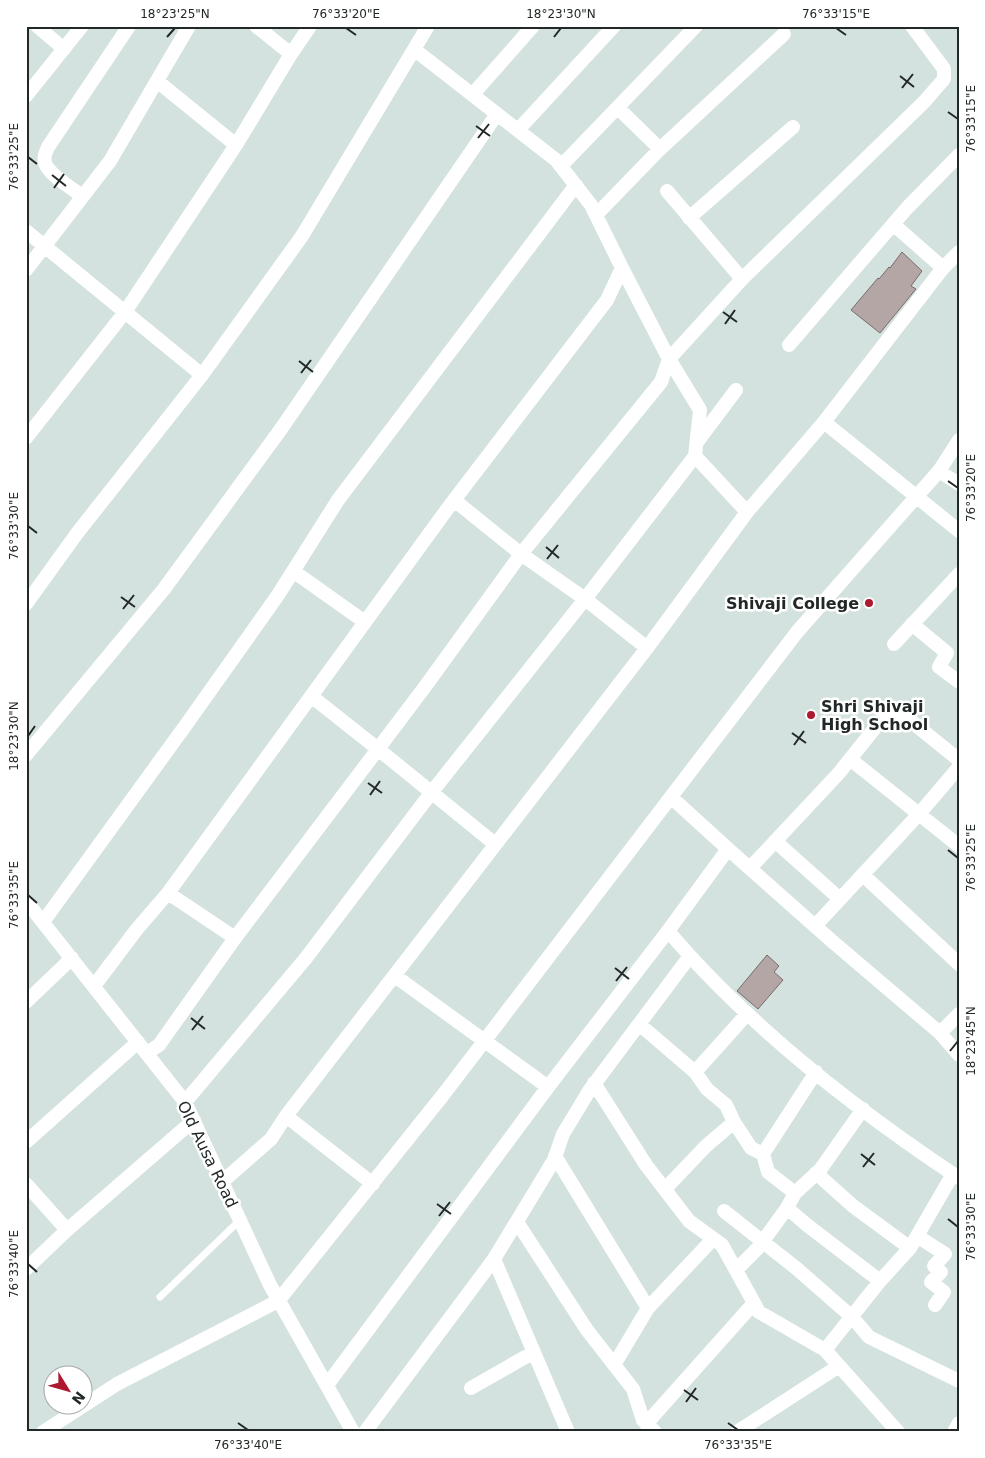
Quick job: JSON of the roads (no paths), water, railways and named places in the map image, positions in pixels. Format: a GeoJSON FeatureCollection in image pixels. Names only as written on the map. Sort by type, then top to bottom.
{"type":"FeatureCollection","features":[{"type":"Feature","properties":{"kind":"street"},"geometry":{"type":"LineString","coordinates":[[37,26],[64,49]]}},
{"type":"Feature","properties":{"kind":"street"},"geometry":{"type":"LineString","coordinates":[[26,96],[82,26]]}},
{"type":"Feature","properties":{"kind":"street"},"geometry":{"type":"LineString","coordinates":[[82,196],[50,172],[44,157],[48,147],[129,26]]}},
{"type":"Feature","properties":{"kind":"street"},"geometry":{"type":"LineString","coordinates":[[26,270],[110,161],[189,26]]}},
{"type":"Feature","properties":{"kind":"street"},"geometry":{"type":"LineString","coordinates":[[256,26],[291,54]]}},
{"type":"Feature","properties":{"kind":"street"},"geometry":{"type":"LineString","coordinates":[[26,438],[31,422],[125,312],[236,145],[310,26]]}},
{"type":"Feature","properties":{"kind":"street"},"geometry":{"type":"LineString","coordinates":[[26,604],[78,532],[202,375],[302,236],[405,62],[416,50],[428,26]]}},
{"type":"Feature","properties":{"kind":"street"},"geometry":{"type":"LineString","coordinates":[[473,94],[533,26]]}},
{"type":"Feature","properties":{"kind":"street"},"geometry":{"type":"LineString","coordinates":[[518,130],[614,26]]}},
{"type":"Feature","properties":{"kind":"street"},"geometry":{"type":"LineString","coordinates":[[561,166],[696,26]]}},
{"type":"Feature","properties":{"kind":"street"},"geometry":{"type":"LineString","coordinates":[[26,1142],[142,1047],[160,1045],[235,938],[428,684],[521,554],[661,382],[669,358],[742,279],[924,102],[944,79],[944,69],[912,26]]}},
{"type":"Feature","properties":{"kind":"street"},"geometry":{"type":"LineString","coordinates":[[596,215],[660,149],[784,34]]}},
{"type":"Feature","properties":{"kind":"street"},"geometry":{"type":"LineString","coordinates":[[416,50],[556,160],[591,205],[669,358],[700,410],[696,449],[747,512]]}},
{"type":"Feature","properties":{"kind":"street"},"geometry":{"type":"LineString","coordinates":[[157,81],[236,145]]}},
{"type":"Feature","properties":{"kind":"street"},"geometry":{"type":"LineString","coordinates":[[618,108],[660,149]]}},
{"type":"Feature","properties":{"kind":"street"},"geometry":{"type":"LineString","coordinates":[[26,755],[164,589],[281,429],[497,114]]}},
{"type":"Feature","properties":{"kind":"street"},"geometry":{"type":"LineString","coordinates":[[689,218],[793,127]]}},
{"type":"Feature","properties":{"kind":"street"},"geometry":{"type":"LineString","coordinates":[[790,345],[893,224],[959,155]]}},
{"type":"Feature","properties":{"kind":"street"},"geometry":{"type":"LineString","coordinates":[[43,922],[188,722],[293,571],[338,500],[576,185]]}},
{"type":"Feature","properties":{"kind":"street"},"geometry":{"type":"LineString","coordinates":[[666,191],[742,279]]}},
{"type":"Feature","properties":{"kind":"street"},"geometry":{"type":"LineString","coordinates":[[893,224],[943,268]]}},
{"type":"Feature","properties":{"kind":"street"},"geometry":{"type":"LineString","coordinates":[[26,231],[202,375]]}},
{"type":"Feature","properties":{"kind":"street"},"geometry":{"type":"LineString","coordinates":[[222,1182],[270,1139],[646,648],[747,512],[824,422],[943,268],[959,252]]}},
{"type":"Feature","properties":{"kind":"street"},"geometry":{"type":"LineString","coordinates":[[94,986],[168,893],[454,500],[607,300],[622,268]]}},
{"type":"Feature","properties":{"kind":"street"},"geometry":{"type":"LineString","coordinates":[[185,1102],[306,958],[431,793],[585,599],[696,449],[736,390]]}},
{"type":"Feature","properties":{"kind":"street"},"geometry":{"type":"LineString","coordinates":[[824,422],[959,531]]}},
{"type":"Feature","properties":{"kind":"street"},"geometry":{"type":"LineString","coordinates":[[42,1432],[117,1384],[278,1301],[373,1184],[485,1040],[672,798],[797,632],[939,471],[959,440]]}},
{"type":"Feature","properties":{"kind":"street"},"geometry":{"type":"LineString","coordinates":[[939,471],[959,484]]}},
{"type":"Feature","properties":{"kind":"street"},"geometry":{"type":"LineString","coordinates":[[454,500],[521,554],[585,599],[646,648]]}},
{"type":"Feature","properties":{"kind":"street"},"geometry":{"type":"LineString","coordinates":[[293,571],[365,622]]}},
{"type":"Feature","properties":{"kind":"street"},"geometry":{"type":"LineString","coordinates":[[894,644],[959,574]]}},
{"type":"Feature","properties":{"kind":"street"},"geometry":{"type":"LineString","coordinates":[[912,624],[947,653],[939,667],[959,682]]}},
{"type":"Feature","properties":{"kind":"street"},"geometry":{"type":"LineString","coordinates":[[311,696],[495,844]]}},
{"type":"Feature","properties":{"kind":"street"},"geometry":{"type":"LineString","coordinates":[[750,868],[839,773],[890,710],[902,714],[959,760]]}},
{"type":"Feature","properties":{"kind":"street"},"geometry":{"type":"LineString","coordinates":[[850,759],[959,846]]}},
{"type":"Feature","properties":{"kind":"street"},"geometry":{"type":"LineString","coordinates":[[815,926],[919,814],[959,767]]}},
{"type":"Feature","properties":{"kind":"street"},"geometry":{"type":"LineString","coordinates":[[672,798],[815,926],[940,1033],[959,1055]]}},
{"type":"Feature","properties":{"kind":"street"},"geometry":{"type":"LineString","coordinates":[[775,841],[840,900]]}},
{"type":"Feature","properties":{"kind":"street"},"geometry":{"type":"LineString","coordinates":[[326,1385],[728,849]]}},
{"type":"Feature","properties":{"kind":"street"},"geometry":{"type":"LineString","coordinates":[[863,875],[959,964]]}},
{"type":"Feature","properties":{"kind":"street"},"geometry":{"type":"LineString","coordinates":[[168,893],[235,938]]}},
{"type":"Feature","properties":{"kind":"street","name":"Old Ausa Road"},"geometry":{"type":"LineString","coordinates":[[26,901],[185,1102],[278,1301],[353,1432]]}},
{"type":"Feature","properties":{"kind":"street"},"geometry":{"type":"LineString","coordinates":[[668,930],[722,991],[747,1014],[816,1072],[909,1145],[956,1176],[913,1242],[825,1350]]}},
{"type":"Feature","properties":{"kind":"street"},"geometry":{"type":"LineString","coordinates":[[365,1432],[494,1259],[555,1156],[563,1134],[594,1083],[690,956]]}},
{"type":"Feature","properties":{"kind":"street"},"geometry":{"type":"LineString","coordinates":[[26,1002],[72,958]]}},
{"type":"Feature","properties":{"kind":"street"},"geometry":{"type":"LineString","coordinates":[[395,976],[485,1040],[548,1088]]}},
{"type":"Feature","properties":{"kind":"street"},"geometry":{"type":"LineString","coordinates":[[695,1072],[747,1014]]}},
{"type":"Feature","properties":{"kind":"street"},"geometry":{"type":"LineString","coordinates":[[940,1033],[959,1014]]}},
{"type":"Feature","properties":{"kind":"street"},"geometry":{"type":"LineString","coordinates":[[639,1024],[695,1072],[707,1089],[726,1105],[734,1122],[751,1148],[763,1154],[768,1172],[795,1193]]}},
{"type":"Feature","properties":{"kind":"street"},"geometry":{"type":"LineString","coordinates":[[763,1154],[816,1072]]}},
{"type":"Feature","properties":{"kind":"street"},"geometry":{"type":"LineString","coordinates":[[594,1083],[646,1166],[689,1221],[722,1245],[759,1312],[825,1350],[896,1431]]}},
{"type":"Feature","properties":{"kind":"street"},"geometry":{"type":"LineString","coordinates":[[736,1270],[758,1248],[787,1208],[795,1193],[816,1173],[864,1109]]}},
{"type":"Feature","properties":{"kind":"street"},"geometry":{"type":"LineString","coordinates":[[286,1116],[373,1184]]}},
{"type":"Feature","properties":{"kind":"street"},"geometry":{"type":"LineString","coordinates":[[26,1269],[66,1230],[194,1120]]}},
{"type":"Feature","properties":{"kind":"street"},"geometry":{"type":"LineString","coordinates":[[665,1189],[706,1146],[734,1122]]}},
{"type":"Feature","properties":{"kind":"street"},"geometry":{"type":"LineString","coordinates":[[555,1156],[648,1308]]}},
{"type":"Feature","properties":{"kind":"street"},"geometry":{"type":"LineString","coordinates":[[816,1173],[853,1206],[913,1242],[945,1254],[934,1266],[941,1272],[931,1282],[944,1292],[935,1305]]}},
{"type":"Feature","properties":{"kind":"street"},"geometry":{"type":"LineString","coordinates":[[26,1184],[66,1230]]}},
{"type":"Feature","properties":{"kind":"street"},"geometry":{"type":"LineString","coordinates":[[787,1208],[880,1281]]}},
{"type":"Feature","properties":{"kind":"street"},"geometry":{"type":"LineString","coordinates":[[724,1211],[796,1268],[852,1318],[870,1337],[959,1381]]}},
{"type":"Feature","properties":{"kind":"street"},"geometry":{"type":"LineString","coordinates":[[517,1222],[587,1330],[633,1389],[642,1420],[651,1428],[754,1303]]}},
{"type":"Feature","properties":{"kind":"street"},"geometry":{"type":"LineString","coordinates":[[614,1365],[648,1308],[713,1239]]}},
{"type":"Feature","properties":{"kind":"street"},"geometry":{"type":"LineString","coordinates":[[494,1259],[568,1432]]}},
{"type":"Feature","properties":{"kind":"street"},"geometry":{"type":"LineString","coordinates":[[471,1388],[534,1352]]}},
{"type":"Feature","properties":{"kind":"street"},"geometry":{"type":"LineString","coordinates":[[737,1432],[839,1366]]}},
{"type":"Feature","properties":{"kind":"street"},"geometry":{"type":"LineString","coordinates":[[954,1432],[959,1423]]}},
{"type":"Feature","properties":{"kind":"lane"},"geometry":{"type":"LineString","coordinates":[[160,1297],[240,1220]]}},
{"type":"Feature","properties":{"kind":"place","name":"Shivaji College"},"geometry":{"type":"Point","coordinates":[869,603]}},
{"type":"Feature","properties":{"kind":"place","name":"Shri Shivaji High School"},"geometry":{"type":"Point","coordinates":[811,715]}}]}
